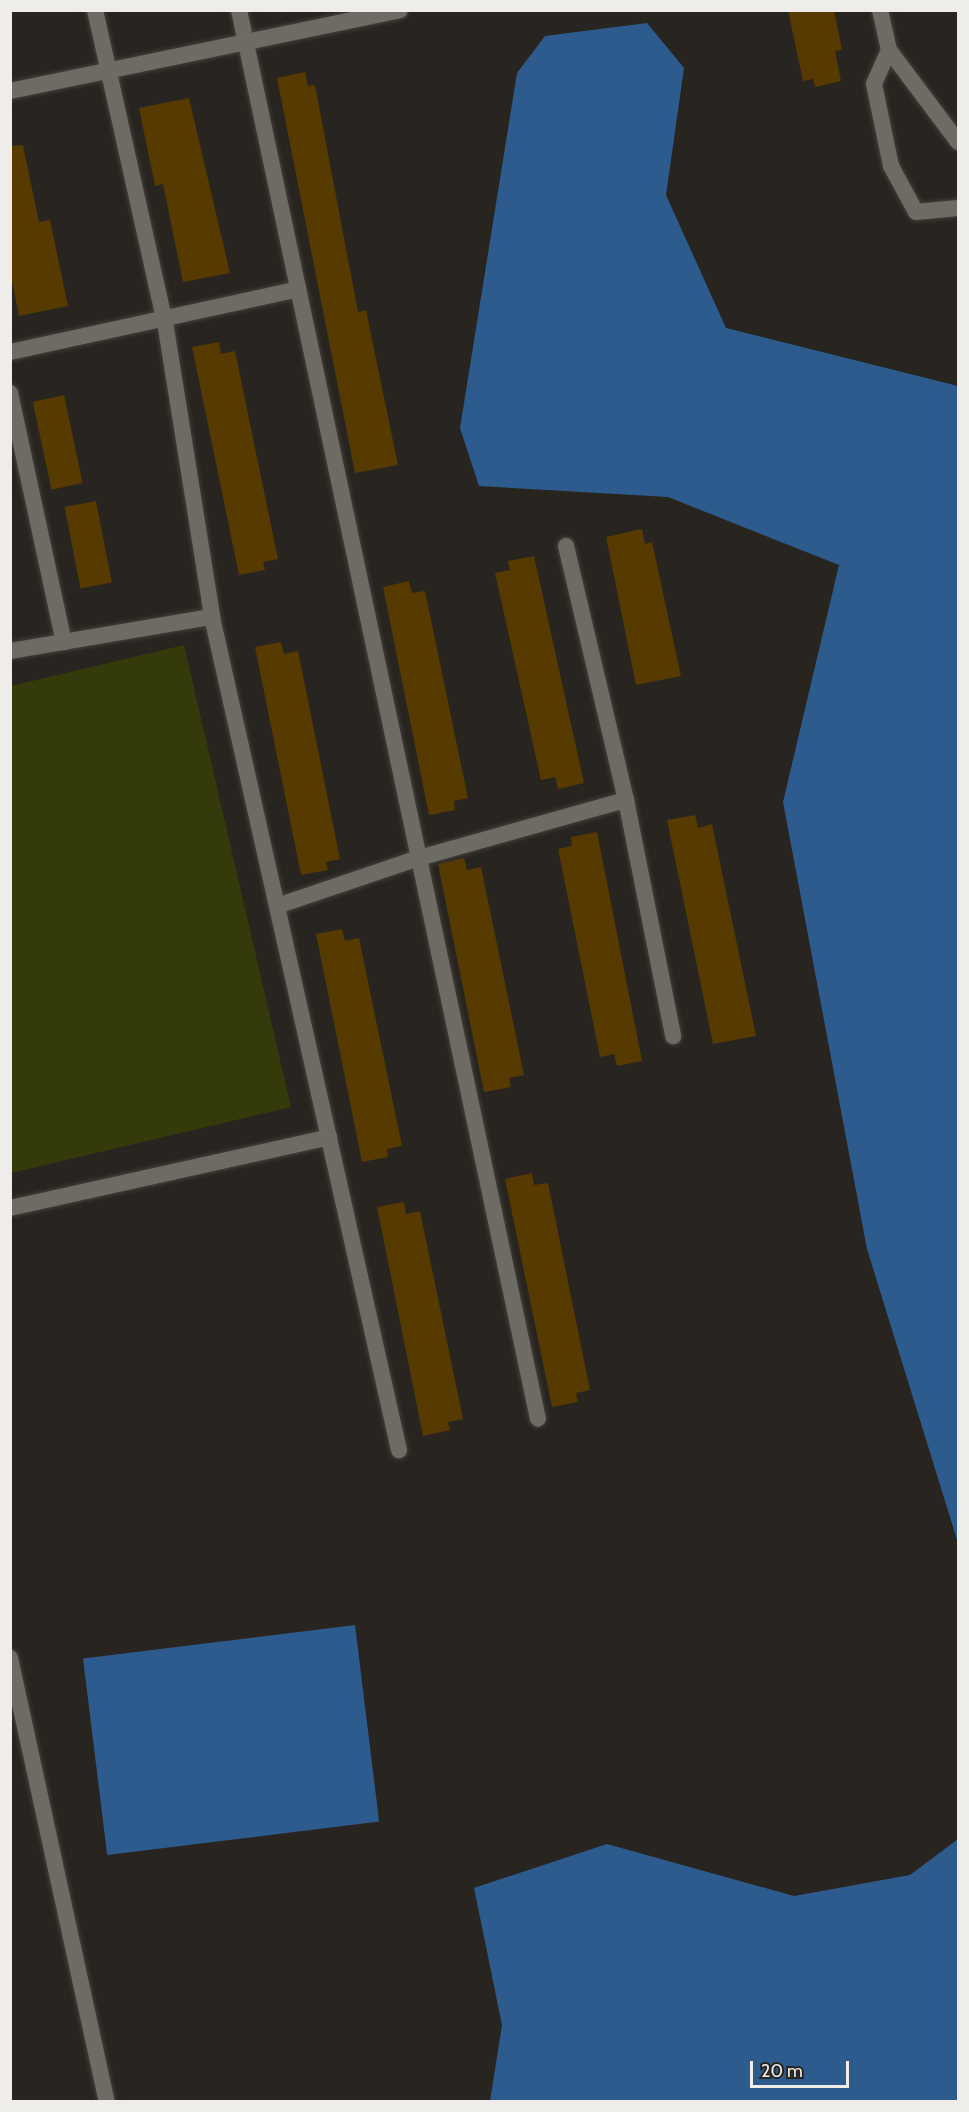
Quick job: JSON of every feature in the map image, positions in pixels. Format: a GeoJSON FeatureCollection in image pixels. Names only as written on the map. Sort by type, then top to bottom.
{"type":"FeatureCollection","features":[{"type":"Feature","properties":{"kind":"street"},"geometry":{"type":"LineString","coordinates":[[95,10],[106,71],[165,322],[212,617],[399,1450]]}},
{"type":"Feature","properties":{"kind":"street"},"geometry":{"type":"LineString","coordinates":[[239,10],[538,1419]]}},
{"type":"Feature","properties":{"kind":"street"},"geometry":{"type":"LineString","coordinates":[[10,91],[400,10]]}},
{"type":"Feature","properties":{"kind":"street"},"geometry":{"type":"LineString","coordinates":[[880,10],[889,50],[958,142]]}},
{"type":"Feature","properties":{"kind":"street"},"geometry":{"type":"LineString","coordinates":[[889,50],[874,84],[891,166],[916,212],[958,208]]}},
{"type":"Feature","properties":{"kind":"street"},"geometry":{"type":"LineString","coordinates":[[10,352],[165,322],[298,290]]}},
{"type":"Feature","properties":{"kind":"street"},"geometry":{"type":"LineString","coordinates":[[10,393],[64,642]]}},
{"type":"Feature","properties":{"kind":"street"},"geometry":{"type":"LineString","coordinates":[[566,546],[626,800],[673,1036]]}},
{"type":"Feature","properties":{"kind":"street"},"geometry":{"type":"LineString","coordinates":[[10,651],[212,617]]}},
{"type":"Feature","properties":{"kind":"street"},"geometry":{"type":"LineString","coordinates":[[277,906],[419,858],[626,800]]}},
{"type":"Feature","properties":{"kind":"street"},"geometry":{"type":"LineString","coordinates":[[10,1208],[328,1137]]}},
{"type":"Feature","properties":{"kind":"street"},"geometry":{"type":"LineString","coordinates":[[10,1658],[106,2102]]}},
{"type":"Feature","properties":{"kind":"green space"},"geometry":{"type":"Polygon","coordinates":[[[184,645],[291,1107],[11,1173],[11,686],[184,645]]]}},
{"type":"Feature","properties":{"kind":"water"},"geometry":{"type":"Polygon","coordinates":[[[647,23],[684,68],[666,195],[726,328],[958,386],[958,1543],[867,1249],[783,802],[839,565],[668,497],[479,486],[460,428],[517,73],[545,36],[647,23]]]}},
{"type":"Feature","properties":{"kind":"water"},"geometry":{"type":"Polygon","coordinates":[[[355,1625],[379,1822],[107,1855],[83,1658],[355,1625]]]}},
{"type":"Feature","properties":{"kind":"water"},"geometry":{"type":"Polygon","coordinates":[[[958,1839],[958,2101],[490,2101],[502,2025],[474,1888],[607,1844],[794,1896],[910,1875],[958,1839]]]}},
{"type":"Feature","properties":{"kind":"building"},"geometry":{"type":"Polygon","coordinates":[[[788,10],[834,10],[842,50],[835,51],[841,81],[815,87],[813,79],[803,81],[788,10]]]}},
{"type":"Feature","properties":{"kind":"building"},"geometry":{"type":"Polygon","coordinates":[[[305,72],[308,86],[315,85],[358,312],[366,310],[398,465],[355,473],[277,78],[305,72]]]}},
{"type":"Feature","properties":{"kind":"building"},"geometry":{"type":"Polygon","coordinates":[[[189,98],[230,273],[183,282],[163,184],[155,186],[139,108],[189,98]]]}},
{"type":"Feature","properties":{"kind":"building"},"geometry":{"type":"Polygon","coordinates":[[[23,145],[39,222],[50,220],[68,306],[19,316],[10,272],[10,146],[23,145]]]}},
{"type":"Feature","properties":{"kind":"building"},"geometry":{"type":"Polygon","coordinates":[[[219,342],[221,354],[235,351],[278,559],[263,562],[265,570],[239,575],[192,347],[219,342]]]}},
{"type":"Feature","properties":{"kind":"building"},"geometry":{"type":"Polygon","coordinates":[[[64,395],[83,483],[51,490],[33,402],[64,395]]]}},
{"type":"Feature","properties":{"kind":"building"},"geometry":{"type":"Polygon","coordinates":[[[96,501],[112,582],[80,589],[65,507],[96,501]]]}},
{"type":"Feature","properties":{"kind":"building"},"geometry":{"type":"Polygon","coordinates":[[[642,529],[645,544],[652,542],[681,676],[636,685],[606,537],[642,529]]]}},
{"type":"Feature","properties":{"kind":"building"},"geometry":{"type":"Polygon","coordinates":[[[534,556],[584,783],[558,789],[555,777],[541,780],[495,573],[510,570],[508,561],[534,556]]]}},
{"type":"Feature","properties":{"kind":"building"},"geometry":{"type":"Polygon","coordinates":[[[409,581],[412,593],[425,591],[468,798],[454,801],[455,810],[429,815],[383,587],[409,581]]]}},
{"type":"Feature","properties":{"kind":"building"},"geometry":{"type":"Polygon","coordinates":[[[281,642],[284,654],[298,651],[340,859],[326,862],[328,870],[301,875],[255,647],[281,642]]]}},
{"type":"Feature","properties":{"kind":"building"},"geometry":{"type":"Polygon","coordinates":[[[695,815],[698,828],[712,824],[756,1036],[713,1044],[667,820],[695,815]]]}},
{"type":"Feature","properties":{"kind":"building"},"geometry":{"type":"Polygon","coordinates":[[[597,832],[642,1061],[617,1066],[614,1054],[600,1057],[558,849],[572,846],[571,837],[597,832]]]}},
{"type":"Feature","properties":{"kind":"building"},"geometry":{"type":"Polygon","coordinates":[[[464,858],[467,870],[481,867],[524,1075],[509,1078],[511,1087],[484,1092],[438,864],[464,858]]]}},
{"type":"Feature","properties":{"kind":"building"},"geometry":{"type":"Polygon","coordinates":[[[342,929],[345,941],[359,938],[402,1146],[387,1149],[388,1157],[362,1162],[316,934],[342,929]]]}},
{"type":"Feature","properties":{"kind":"building"},"geometry":{"type":"Polygon","coordinates":[[[532,1173],[534,1185],[548,1183],[590,1390],[576,1393],[578,1402],[552,1407],[505,1179],[532,1173]]]}},
{"type":"Feature","properties":{"kind":"building"},"geometry":{"type":"Polygon","coordinates":[[[404,1202],[406,1214],[420,1211],[463,1419],[448,1422],[450,1430],[423,1436],[377,1207],[404,1202]]]}}]}
